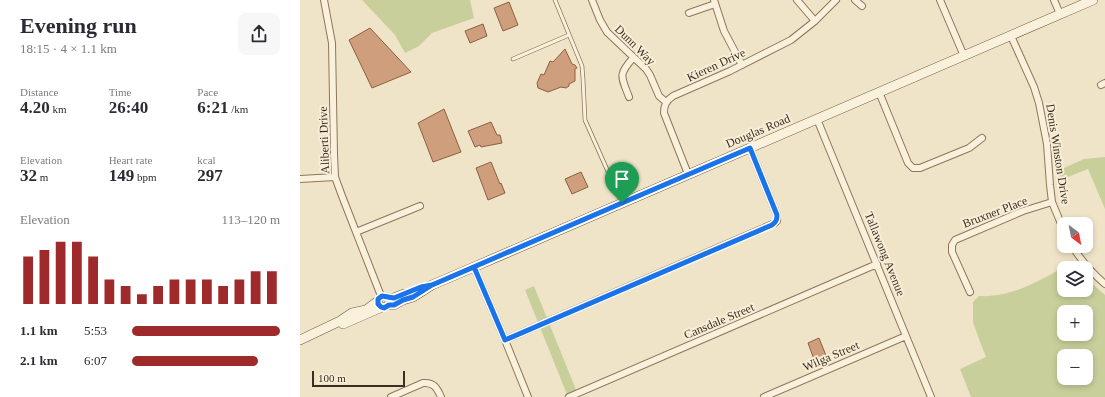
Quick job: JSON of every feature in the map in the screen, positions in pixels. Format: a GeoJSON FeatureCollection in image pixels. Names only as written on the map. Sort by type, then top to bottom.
{"type":"FeatureCollection","features":[{"type":"Feature","properties":{"kind":"street","name":"Aliberti Drive"},"geometry":{"type":"LineString","coordinates":[[324,0],[332,43],[336,177],[342,196],[384,302]]}},
{"type":"Feature","properties":{"kind":"street","name":"Dunn Way"},"geometry":{"type":"LineString","coordinates":[[592,0],[600,20],[607,32],[646,69],[650,74],[659,96],[666,102]]}},
{"type":"Feature","properties":{"kind":"street"},"geometry":{"type":"LineString","coordinates":[[797,0],[815,21]]}},
{"type":"Feature","properties":{"kind":"street","name":"Kieren Drive"},"geometry":{"type":"LineString","coordinates":[[666,102],[673,96],[730,71],[791,40],[815,21],[836,0]]}},
{"type":"Feature","properties":{"kind":"street"},"geometry":{"type":"LineString","coordinates":[[856,0],[862,6]]}},
{"type":"Feature","properties":{"kind":"street"},"geometry":{"type":"LineString","coordinates":[[940,0],[964,56]]}},
{"type":"Feature","properties":{"kind":"street"},"geometry":{"type":"LineString","coordinates":[[1054,0],[1060,14]]}},
{"type":"Feature","properties":{"kind":"street","name":"Douglas Road"},"geometry":{"type":"LineString","coordinates":[[300,340],[340,321],[352,313],[366,310],[421,287],[432,285],[1093,0]]}},
{"type":"Feature","properties":{"kind":"street"},"geometry":{"type":"LineString","coordinates":[[689,13],[715,2],[724,31],[742,65]]}},
{"type":"Feature","properties":{"kind":"street","name":"Denis Winston Drive"},"geometry":{"type":"LineString","coordinates":[[1011,36],[1035,90],[1040,109],[1047,144],[1052,202],[1058,217]]}},
{"type":"Feature","properties":{"kind":"street"},"geometry":{"type":"LineString","coordinates":[[629,97],[622,80],[622,72],[633,58]]}},
{"type":"Feature","properties":{"kind":"street"},"geometry":{"type":"LineString","coordinates":[[879,92],[908,163],[913,168],[920,168],[969,148],[982,138]]}},
{"type":"Feature","properties":{"kind":"street"},"geometry":{"type":"LineString","coordinates":[[666,102],[664,106],[664,113],[688,174]]}},
{"type":"Feature","properties":{"kind":"street","name":"Tallawong Avenue"},"geometry":{"type":"LineString","coordinates":[[817,119],[931,397]]}},
{"type":"Feature","properties":{"kind":"street"},"geometry":{"type":"LineString","coordinates":[[505,340],[775,223],[777,221],[777,215],[750,148]]}},
{"type":"Feature","properties":{"kind":"street"},"geometry":{"type":"LineString","coordinates":[[300,179],[336,177]]}},
{"type":"Feature","properties":{"kind":"street","name":"Bruxner Place"},"geometry":{"type":"LineString","coordinates":[[970,292],[952,252],[952,245],[955,240],[1023,211],[1052,202]]}},
{"type":"Feature","properties":{"kind":"street"},"geometry":{"type":"LineString","coordinates":[[356,232],[420,206]]}},
{"type":"Feature","properties":{"kind":"street"},"geometry":{"type":"LineString","coordinates":[[1077,253],[1094,274],[1105,284]]}},
{"type":"Feature","properties":{"kind":"street","name":"Cansdale Street"},"geometry":{"type":"LineString","coordinates":[[569,397],[877,264]]}},
{"type":"Feature","properties":{"kind":"street"},"geometry":{"type":"LineString","coordinates":[[474,267],[528,397]]}},
{"type":"Feature","properties":{"kind":"street","name":"Wilga Street"},"geometry":{"type":"LineString","coordinates":[[764,397],[906,336]]}},
{"type":"Feature","properties":{"kind":"street"},"geometry":{"type":"LineString","coordinates":[[391,397],[426,383],[434,385],[438,389],[441,397]]}},
{"type":"Feature","properties":{"kind":"lane"},"geometry":{"type":"LineString","coordinates":[[555,0],[582,66],[585,120],[622,203]]}},
{"type":"Feature","properties":{"kind":"lane"},"geometry":{"type":"LineString","coordinates":[[513,59],[569,35]]}},
{"type":"Feature","properties":{"kind":"green space"},"geometry":{"type":"Polygon","coordinates":[[[362,0],[470,0],[474,18],[432,33],[419,46],[405,53],[395,35],[362,0]]]}},
{"type":"Feature","properties":{"kind":"green space"},"geometry":{"type":"Polygon","coordinates":[[[1105,157],[1105,209],[1088,169],[1058,181],[1057,171],[1084,159],[1105,157]]]}},
{"type":"Feature","properties":{"kind":"green space"},"geometry":{"type":"Polygon","coordinates":[[[1057,271],[1057,297],[1093,297],[1093,284],[1105,295],[1105,397],[971,397],[960,369],[986,357],[973,322],[973,302],[979,296],[1005,294],[1039,281],[1057,271]]]}},
{"type":"Feature","properties":{"kind":"green space"},"geometry":{"type":"Polygon","coordinates":[[[534,286],[579,397],[568,397],[525,290],[534,286]]]}},
{"type":"Feature","properties":{"kind":"building"},"geometry":{"type":"Polygon","coordinates":[[[509,2],[518,25],[503,31],[494,8],[509,2]]]}},
{"type":"Feature","properties":{"kind":"building"},"geometry":{"type":"Polygon","coordinates":[[[483,24],[487,36],[470,43],[465,31],[483,24]]]}},
{"type":"Feature","properties":{"kind":"building"},"geometry":{"type":"Polygon","coordinates":[[[370,28],[411,72],[372,88],[349,40],[370,28]]]}},
{"type":"Feature","properties":{"kind":"building"},"geometry":{"type":"Polygon","coordinates":[[[565,49],[572,64],[577,68],[575,69],[575,81],[569,84],[566,88],[561,87],[548,92],[538,88],[537,83],[541,74],[544,75],[550,61],[553,62],[565,49]]]}},
{"type":"Feature","properties":{"kind":"building"},"geometry":{"type":"Polygon","coordinates":[[[444,109],[461,152],[433,162],[418,123],[444,109]]]}},
{"type":"Feature","properties":{"kind":"building"},"geometry":{"type":"Polygon","coordinates":[[[491,122],[497,135],[500,135],[502,143],[481,147],[480,145],[475,147],[468,131],[491,122]]]}},
{"type":"Feature","properties":{"kind":"building"},"geometry":{"type":"Polygon","coordinates":[[[491,162],[505,193],[488,200],[476,168],[491,162]]]}},
{"type":"Feature","properties":{"kind":"building"},"geometry":{"type":"Polygon","coordinates":[[[581,172],[588,187],[572,194],[565,179],[581,172]]]}},
{"type":"Feature","properties":{"kind":"building"},"geometry":{"type":"Polygon","coordinates":[[[819,338],[827,358],[815,362],[808,343],[819,338]]]}},
{"type":"Feature","properties":{"kind":"route"},"geometry":{"type":"LineString","coordinates":[[622,203],[432,285],[421,287],[394,298],[382,296],[378,299],[378,304],[384,308],[389,305],[394,305],[413,297],[432,285],[474,267],[505,340],[772,225],[777,221],[777,215],[750,148],[622,203]]}}]}
